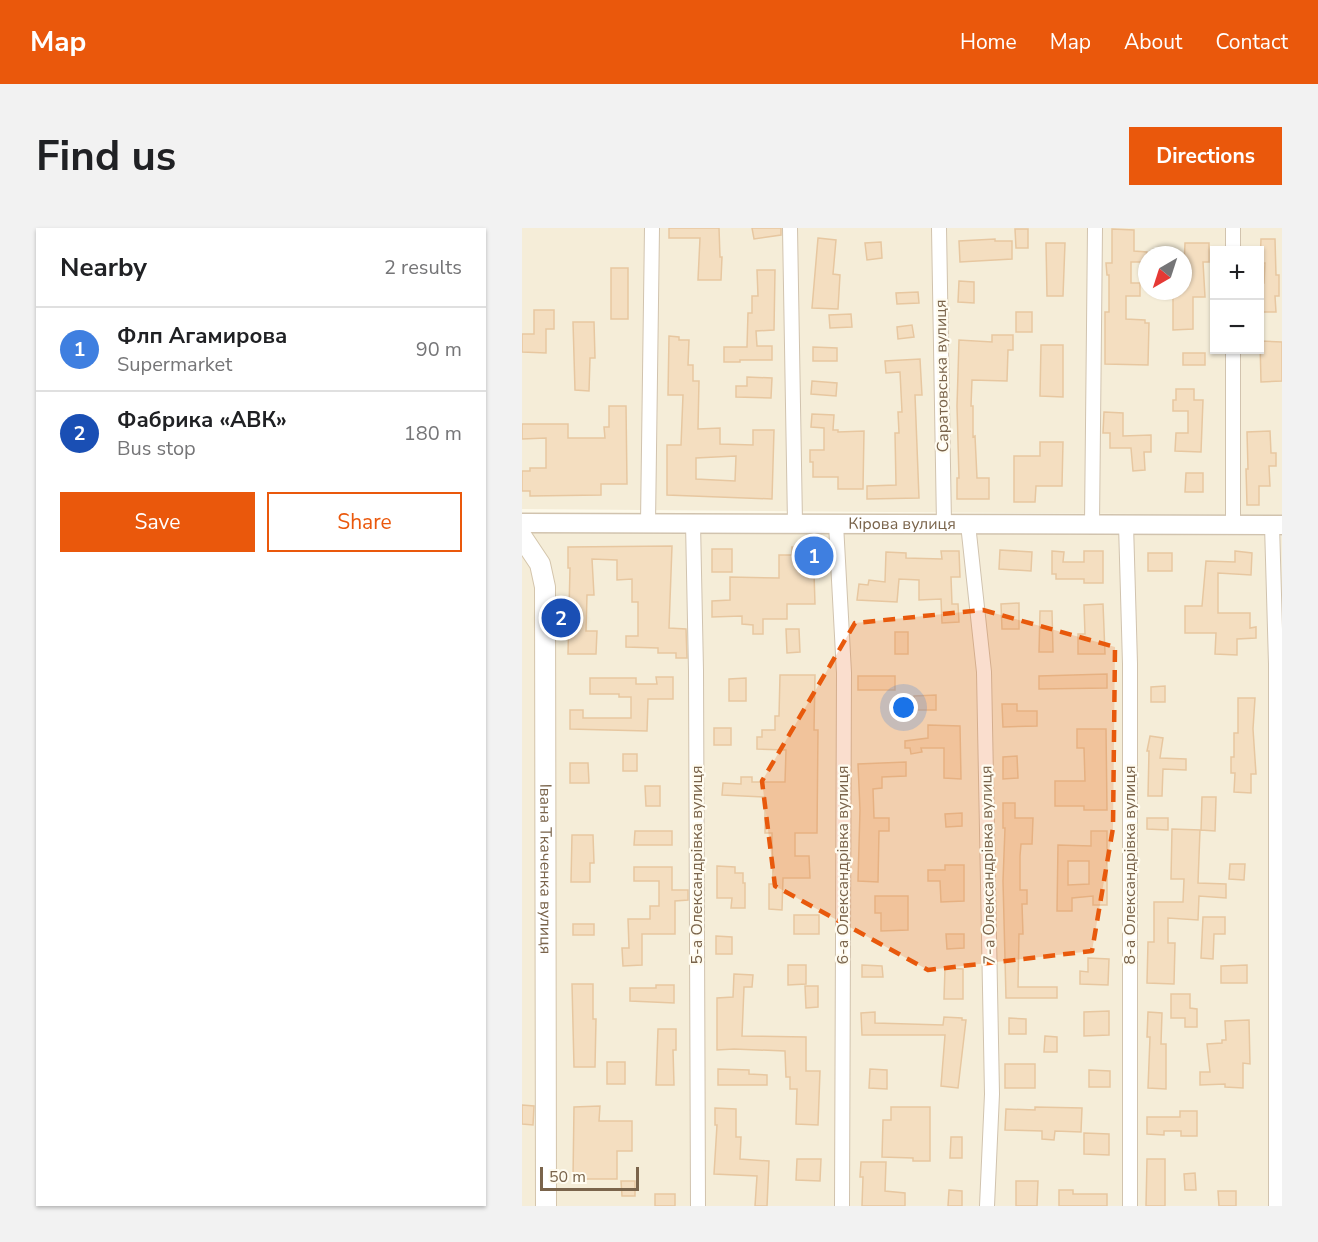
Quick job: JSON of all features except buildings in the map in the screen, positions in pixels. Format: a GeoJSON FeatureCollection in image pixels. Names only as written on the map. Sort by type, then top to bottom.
{"type":"FeatureCollection","features":[{"type":"Feature","properties":{"kind":"main road","name":"Івана Ткаченка вулиця"},"geometry":{"type":"LineString","coordinates":[[522,537],[540,564],[545,587],[546,1206]]}},
{"type":"Feature","properties":{"kind":"street"},"geometry":{"type":"LineString","coordinates":[[648,523],[652,228]]}},
{"type":"Feature","properties":{"kind":"street"},"geometry":{"type":"LineString","coordinates":[[790,228],[795,524]]}},
{"type":"Feature","properties":{"kind":"street","name":"Саратовська вулиця"},"geometry":{"type":"LineString","coordinates":[[939,228],[944,524]]}},
{"type":"Feature","properties":{"kind":"street"},"geometry":{"type":"LineString","coordinates":[[1092,524],[1095,228]]}},
{"type":"Feature","properties":{"kind":"street"},"geometry":{"type":"LineString","coordinates":[[1233,228],[1233,246]]}},
{"type":"Feature","properties":{"kind":"street"},"geometry":{"type":"LineString","coordinates":[[1233,354],[1233,524]]}},
{"type":"Feature","properties":{"kind":"street","name":"Кірова вулиця"},"geometry":{"type":"LineString","coordinates":[[522,523],[1277,525]]}},
{"type":"Feature","properties":{"kind":"street","name":"5-а Олександрівка вулиця"},"geometry":{"type":"LineString","coordinates":[[693,523],[696,683],[698,1206]]}},
{"type":"Feature","properties":{"kind":"street","name":"6-а Олександрівка вулиця"},"geometry":{"type":"LineString","coordinates":[[836,524],[844,673],[842,1206]]}},
{"type":"Feature","properties":{"kind":"street","name":"7-а Олександрівка вулиця"},"geometry":{"type":"LineString","coordinates":[[968,524],[984,672],[992,1094],[987,1206]]}},
{"type":"Feature","properties":{"kind":"street","name":"8-а Олександрівка вулиця"},"geometry":{"type":"LineString","coordinates":[[1126,524],[1130,687],[1130,1206]]}},
{"type":"Feature","properties":{"kind":"street"},"geometry":{"type":"LineString","coordinates":[[1276,1206],[1277,525]]}},
{"type":"Feature","properties":{"kind":"highlighted area"},"geometry":{"type":"Polygon","coordinates":[[[983,610],[1115,647],[1113,828],[1092,951],[928,970],[775,886],[762,781],[855,623],[983,610]]]}},
{"type":"Feature","properties":{"kind":"shaded area"},"geometry":{"type":"Polygon","coordinates":[[[522,228],[1282,228],[1282,515],[522,509],[522,228]]]}},
{"type":"Feature","properties":{"kind":"shaded area"},"geometry":{"type":"Polygon","coordinates":[[[522,529],[1282,536],[1282,1206],[522,1206],[522,529]]]}},
{"type":"Feature","properties":{"kind":"place","name":"Флп Агамирова"},"geometry":{"type":"Point","coordinates":[814,556]}},
{"type":"Feature","properties":{"kind":"place","name":"Фабрика «АВК»"},"geometry":{"type":"Point","coordinates":[561,618]}}]}
